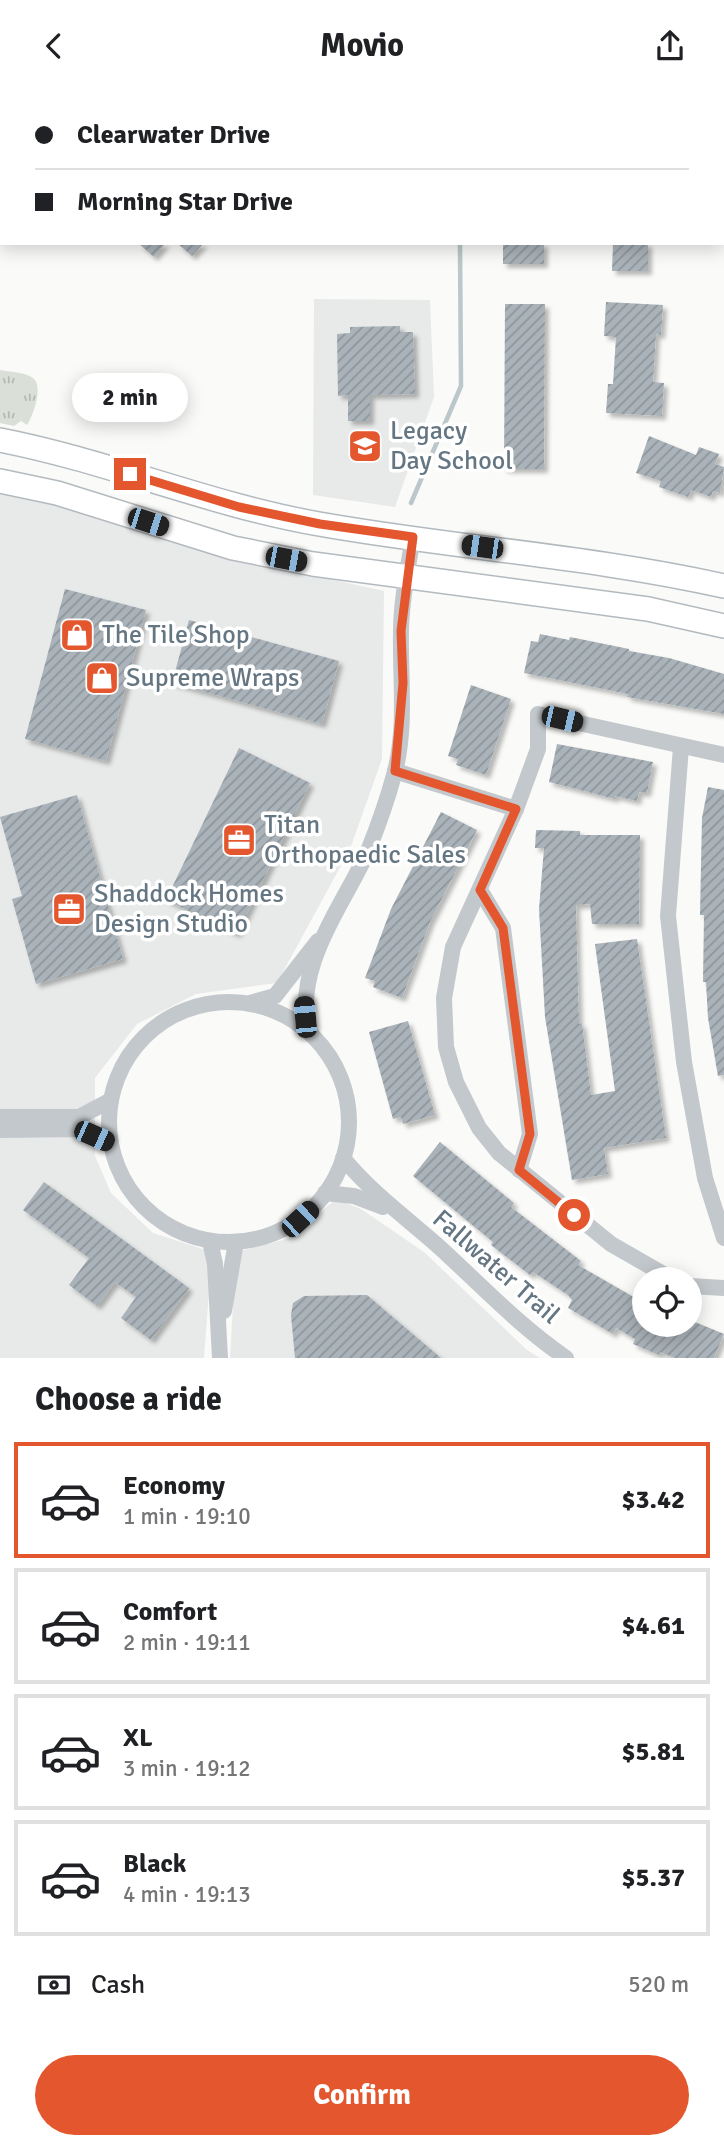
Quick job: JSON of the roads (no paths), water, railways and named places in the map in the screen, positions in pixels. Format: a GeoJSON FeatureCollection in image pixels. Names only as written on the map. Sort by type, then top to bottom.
{"type":"FeatureCollection","features":[{"type":"Feature","properties":{"kind":"street"},"geometry":{"type":"LineString","coordinates":[[0,440],[70,455],[239,507],[320,524],[644,569],[724,586]]}},
{"type":"Feature","properties":{"kind":"street"},"geometry":{"type":"LineString","coordinates":[[0,481],[57,493],[233,548],[313,564],[648,609],[724,626]]}},
{"type":"Feature","properties":{"kind":"street"},"geometry":{"type":"LineString","coordinates":[[310,1033],[304,1002],[325,934],[368,850],[395,771],[400,740],[403,683],[401,631],[413,537]]}},
{"type":"Feature","properties":{"kind":"street"},"geometry":{"type":"LineString","coordinates":[[651,1267],[611,1244],[519,1170],[499,1153],[479,1128],[456,1082],[446,1047],[444,997],[453,947],[516,809],[538,749],[538,714],[724,755]]}},
{"type":"Feature","properties":{"kind":"street"},"geometry":{"type":"LineString","coordinates":[[681,747],[668,916],[684,1062],[705,1178],[724,1238]]}},
{"type":"Feature","properties":{"kind":"street"},"geometry":{"type":"LineString","coordinates":[[395,771],[516,809]]}},
{"type":"Feature","properties":{"kind":"street"},"geometry":{"type":"LineString","coordinates":[[480,890],[503,928],[530,1134],[519,1170]]}},
{"type":"Feature","properties":{"kind":"street"},"geometry":{"type":"LineString","coordinates":[[250,1003],[285,1015],[310,1033],[330,1058],[344,1086],[349,1117],[343,1158],[325,1193],[300,1219],[276,1233],[236,1242],[210,1241],[172,1228],[149,1213],[131,1193],[118,1169],[110,1143],[111,1100],[123,1065],[146,1035],[177,1014],[212,1003],[250,1003],[275,996],[325,934]]}},
{"type":"Feature","properties":{"kind":"street"},"geometry":{"type":"LineString","coordinates":[[0,1117],[79,1117],[111,1100]]}},
{"type":"Feature","properties":{"kind":"street"},"geometry":{"type":"LineString","coordinates":[[0,1130],[79,1129],[110,1143]]}},
{"type":"Feature","properties":{"kind":"street","name":"Fallwater Trail"},"geometry":{"type":"LineString","coordinates":[[343,1158],[363,1182],[395,1212],[436,1244],[527,1331],[566,1358]]}},
{"type":"Feature","properties":{"kind":"street","name":"Fallwater Trail"},"geometry":{"type":"LineString","coordinates":[[325,1193],[354,1196],[395,1212]]}},
{"type":"Feature","properties":{"kind":"street"},"geometry":{"type":"LineString","coordinates":[[210,1241],[215,1264],[220,1358]]}},
{"type":"Feature","properties":{"kind":"street"},"geometry":{"type":"LineString","coordinates":[[220,1338],[236,1242]]}},
{"type":"Feature","properties":{"kind":"street"},"geometry":{"type":"LineString","coordinates":[[702,1287],[724,1288]]}},
{"type":"Feature","properties":{"kind":"waterway"},"geometry":{"type":"LineString","coordinates":[[411,503],[461,386],[460,245]]}},
{"type":"Feature","properties":{"kind":"place","name":"Legacy Day School"},"geometry":{"type":"Point","coordinates":[365,446]}},
{"type":"Feature","properties":{"kind":"place","name":"The Tile Shop"},"geometry":{"type":"Point","coordinates":[77,635]}},
{"type":"Feature","properties":{"kind":"place","name":"Supreme Wraps"},"geometry":{"type":"Point","coordinates":[102,678]}},
{"type":"Feature","properties":{"kind":"place","name":"Titan Orthopaedic Sales"},"geometry":{"type":"Point","coordinates":[239,840]}},
{"type":"Feature","properties":{"kind":"place","name":"Shaddock Homes Design Studio"},"geometry":{"type":"Point","coordinates":[69,909]}}]}
